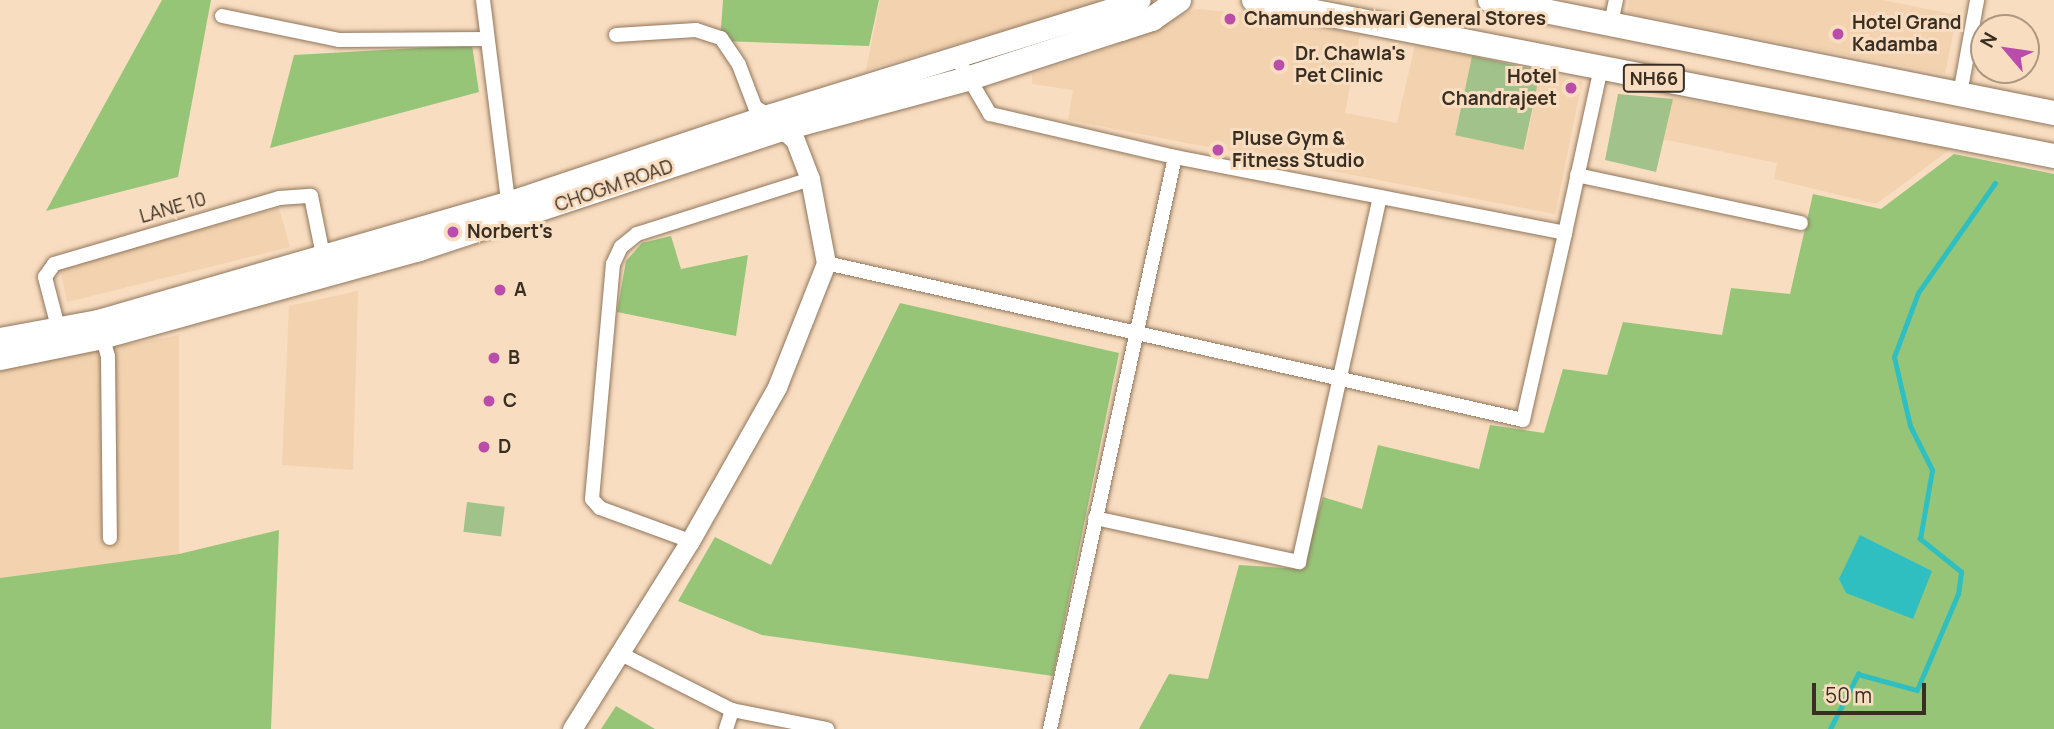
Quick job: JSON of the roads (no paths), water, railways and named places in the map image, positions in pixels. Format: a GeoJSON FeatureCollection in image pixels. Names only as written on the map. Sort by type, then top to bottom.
{"type":"FeatureCollection","features":[{"type":"Feature","properties":{"kind":"highway","name":"CHOGM ROAD"},"geometry":{"type":"LineString","coordinates":[[0,358],[100,328],[419,249],[775,122],[1152,19],[1178,0]]}},
{"type":"Feature","properties":{"kind":"highway","name":"NH66"},"geometry":{"type":"LineString","coordinates":[[1254,0],[2054,156]]}},
{"type":"Feature","properties":{"kind":"highway","name":"NH66"},"geometry":{"type":"LineString","coordinates":[[1490,0],[1613,11],[1960,94],[2054,113]]}},
{"type":"Feature","properties":{"kind":"main road","name":"CHOGM ROAD"},"geometry":{"type":"LineString","coordinates":[[962,69],[1140,0]]}},
{"type":"Feature","properties":{"kind":"main road","name":"CHOGM ROAD"},"geometry":{"type":"LineString","coordinates":[[0,338],[58,327],[100,328],[323,256],[775,122]]}},
{"type":"Feature","properties":{"kind":"street"},"geometry":{"type":"LineString","coordinates":[[483,0],[508,202]]}},
{"type":"Feature","properties":{"kind":"street"},"geometry":{"type":"LineString","coordinates":[[1960,94],[1977,0]]}},
{"type":"Feature","properties":{"kind":"street"},"geometry":{"type":"LineString","coordinates":[[222,16],[339,40],[487,39]]}},
{"type":"Feature","properties":{"kind":"street"},"geometry":{"type":"LineString","coordinates":[[572,729],[690,541],[777,387],[826,263],[810,179],[795,140],[755,107],[739,65],[721,38],[696,30],[616,35]]}},
{"type":"Feature","properties":{"kind":"street"},"geometry":{"type":"LineString","coordinates":[[826,263],[1135,335],[1523,420],[1601,68]]}},
{"type":"Feature","properties":{"kind":"street"},"geometry":{"type":"LineString","coordinates":[[962,69],[990,114],[1175,157],[1565,233]]}},
{"type":"Feature","properties":{"kind":"street"},"geometry":{"type":"LineString","coordinates":[[1050,729],[1175,157]]}},
{"type":"Feature","properties":{"kind":"street"},"geometry":{"type":"LineString","coordinates":[[1577,175],[1801,223]]}},
{"type":"Feature","properties":{"kind":"street"},"geometry":{"type":"LineString","coordinates":[[690,541],[600,508],[592,499],[613,264],[621,247],[637,234],[810,179]]}},
{"type":"Feature","properties":{"kind":"street","name":"LANE 10"},"geometry":{"type":"LineString","coordinates":[[58,327],[45,277],[54,264],[279,198],[312,195],[323,256]]}},
{"type":"Feature","properties":{"kind":"street"},"geometry":{"type":"LineString","coordinates":[[1095,518],[1299,562],[1380,197]]}},
{"type":"Feature","properties":{"kind":"street"},"geometry":{"type":"LineString","coordinates":[[100,328],[108,357],[110,538]]}},
{"type":"Feature","properties":{"kind":"street"},"geometry":{"type":"LineString","coordinates":[[621,654],[732,710],[827,729]]}},
{"type":"Feature","properties":{"kind":"street"},"geometry":{"type":"LineString","coordinates":[[726,729],[732,710]]}},
{"type":"Feature","properties":{"kind":"water"},"geometry":{"type":"Polygon","coordinates":[[[1860,535],[1932,571],[1913,619],[1846,593],[1839,579],[1860,535]]]}},
{"type":"Feature","properties":{"kind":"waterway"},"geometry":{"type":"LineString","coordinates":[[1830,729],[1858,674],[1917,690],[1958,594],[1961,572],[1920,539],[1932,470],[1910,426],[1894,357],[1918,293],[1995,183]]}},
{"type":"Feature","properties":{"kind":"place","name":"Chamundeshwari General Stores"},"geometry":{"type":"Point","coordinates":[1230,19]}},
{"type":"Feature","properties":{"kind":"place","name":"Hotel Grand Kadamba"},"geometry":{"type":"Point","coordinates":[1838,34]}},
{"type":"Feature","properties":{"kind":"place","name":"Dr. Chawla's Pet Clinic"},"geometry":{"type":"Point","coordinates":[1279,65]}},
{"type":"Feature","properties":{"kind":"place","name":"Hotel Chandrajeet"},"geometry":{"type":"Point","coordinates":[1571,88]}},
{"type":"Feature","properties":{"kind":"place","name":"Pluse Gym & Fitness Studio"},"geometry":{"type":"Point","coordinates":[1218,150]}},
{"type":"Feature","properties":{"kind":"place","name":"Norbert's"},"geometry":{"type":"Point","coordinates":[453,232]}},
{"type":"Feature","properties":{"kind":"place","name":"A"},"geometry":{"type":"Point","coordinates":[500,290]}},
{"type":"Feature","properties":{"kind":"place","name":"B"},"geometry":{"type":"Point","coordinates":[494,358]}},
{"type":"Feature","properties":{"kind":"place","name":"C"},"geometry":{"type":"Point","coordinates":[489,401]}},
{"type":"Feature","properties":{"kind":"place","name":"D"},"geometry":{"type":"Point","coordinates":[484,447]}}]}
